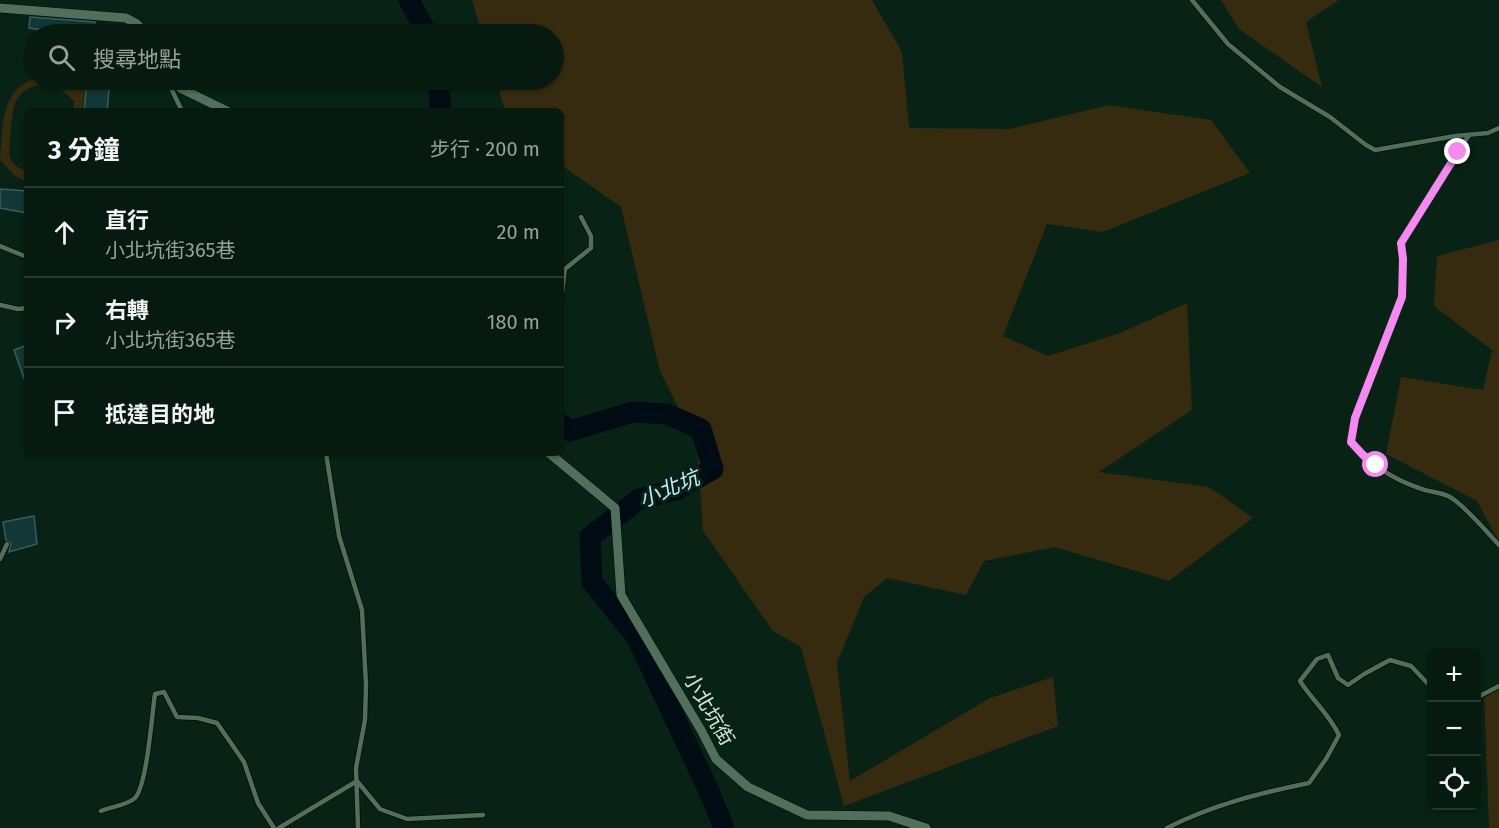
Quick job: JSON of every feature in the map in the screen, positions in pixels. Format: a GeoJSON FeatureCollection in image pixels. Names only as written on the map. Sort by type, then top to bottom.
{"type":"FeatureCollection","features":[{"type":"Feature","properties":{"kind":"street"},"geometry":{"type":"LineString","coordinates":[[0,8],[126,18],[137,24]]}},
{"type":"Feature","properties":{"kind":"street"},"geometry":{"type":"LineString","coordinates":[[184,90],[221,108]]}},
{"type":"Feature","properties":{"kind":"street","name":"小北坑街"},"geometry":{"type":"LineString","coordinates":[[553,456],[615,508],[621,595],[716,759],[748,787],[807,815],[889,816],[926,828]]}},
{"type":"Feature","properties":{"kind":"lane"},"geometry":{"type":"LineString","coordinates":[[1192,0],[1228,44],[1258,69],[1280,87],[1330,117],[1375,150],[1488,134],[1499,128]]}},
{"type":"Feature","properties":{"kind":"lane"},"geometry":{"type":"LineString","coordinates":[[173,90],[181,108]]}},
{"type":"Feature","properties":{"kind":"lane"},"geometry":{"type":"LineString","coordinates":[[1469,135],[1401,243],[1402,297],[1355,418],[1351,442],[1363,455],[1389,475],[1418,488],[1450,497],[1499,545]]}},
{"type":"Feature","properties":{"kind":"lane"},"geometry":{"type":"LineString","coordinates":[[564,277],[565,269],[591,248],[591,236],[581,218]]}},
{"type":"Feature","properties":{"kind":"lane"},"geometry":{"type":"LineString","coordinates":[[0,246],[24,255]]}},
{"type":"Feature","properties":{"kind":"lane"},"geometry":{"type":"LineString","coordinates":[[0,305],[24,308]]}},
{"type":"Feature","properties":{"kind":"lane"},"geometry":{"type":"LineString","coordinates":[[326,456],[339,536],[362,610],[366,685],[365,720],[356,768],[358,828]]}},
{"type":"Feature","properties":{"kind":"lane"},"geometry":{"type":"LineString","coordinates":[[0,560],[7,544]]}},
{"type":"Feature","properties":{"kind":"lane"},"geometry":{"type":"LineString","coordinates":[[1167,828],[1188,817],[1228,802],[1309,783],[1326,759],[1338,735],[1331,718],[1312,699],[1299,681],[1317,659],[1328,655],[1338,678],[1348,685],[1390,660],[1411,666],[1427,684]]}},
{"type":"Feature","properties":{"kind":"lane"},"geometry":{"type":"LineString","coordinates":[[1481,696],[1499,687]]}},
{"type":"Feature","properties":{"kind":"lane"},"geometry":{"type":"LineString","coordinates":[[100,811],[134,799],[140,790],[149,748],[155,694],[164,692],[177,717],[198,718],[217,723],[244,762],[258,804],[274,828]]}},
{"type":"Feature","properties":{"kind":"lane"},"geometry":{"type":"LineString","coordinates":[[357,781],[380,809],[407,819],[483,815]]}},
{"type":"Feature","properties":{"kind":"lane"},"geometry":{"type":"LineString","coordinates":[[279,828],[357,781]]}},
{"type":"Feature","properties":{"kind":"shaded area"},"geometry":{"type":"Polygon","coordinates":[[[472,0],[872,0],[902,52],[909,128],[1010,129],[1109,105],[1211,120],[1250,173],[1103,232],[1047,224],[1003,336],[1048,356],[1120,333],[1187,303],[1192,410],[1099,472],[1209,487],[1253,518],[1169,581],[1055,547],[984,561],[966,595],[887,578],[864,597],[837,663],[850,781],[990,698],[1053,677],[1058,726],[844,806],[801,647],[773,631],[703,531],[697,445],[660,371],[621,207],[564,167],[564,108],[504,108],[499,90],[564,90],[564,24],[479,24],[472,0]]]}},
{"type":"Feature","properties":{"kind":"shaded area"},"geometry":{"type":"Polygon","coordinates":[[[1221,0],[1339,0],[1306,22],[1322,87],[1239,29],[1221,0]]]}},
{"type":"Feature","properties":{"kind":"shaded area"},"geometry":{"type":"Polygon","coordinates":[[[23,84],[24,90],[26,90],[16,101],[13,112],[10,157],[17,166],[24,170],[24,181],[13,174],[0,160],[5,112],[9,101],[23,84]]]}},
{"type":"Feature","properties":{"kind":"shaded area"},"geometry":{"type":"Polygon","coordinates":[[[61,90],[85,90],[82,108],[73,108],[74,102],[61,90]]]}},
{"type":"Feature","properties":{"kind":"shaded area"},"geometry":{"type":"Polygon","coordinates":[[[1499,240],[1499,542],[1477,501],[1386,454],[1401,377],[1483,390],[1492,350],[1434,306],[1437,256],[1499,240]]]}},
{"type":"Feature","properties":{"kind":"shaded area"},"geometry":{"type":"Polygon","coordinates":[[[1499,686],[1499,828],[1489,828],[1484,694],[1499,686]]]}},
{"type":"Feature","properties":{"kind":"building"},"geometry":{"type":"Polygon","coordinates":[[[30,17],[95,22],[94,24],[29,24],[30,17]]]}},
{"type":"Feature","properties":{"kind":"building"},"geometry":{"type":"Polygon","coordinates":[[[86,90],[109,90],[107,108],[84,108],[86,90]]]}},
{"type":"Feature","properties":{"kind":"building"},"geometry":{"type":"Polygon","coordinates":[[[0,189],[24,191],[24,212],[0,208],[0,189]]]}},
{"type":"Feature","properties":{"kind":"building"},"geometry":{"type":"Polygon","coordinates":[[[24,346],[24,378],[14,350],[24,346]]]}},
{"type":"Feature","properties":{"kind":"building"},"geometry":{"type":"Polygon","coordinates":[[[34,516],[37,544],[9,552],[11,543],[6,540],[3,522],[34,516]]]}},
{"type":"Feature","properties":{"kind":"waterway","name":"小北坑"},"geometry":{"type":"LineString","coordinates":[[409,0],[422,24]]}},
{"type":"Feature","properties":{"kind":"waterway","name":"小北坑"},"geometry":{"type":"LineString","coordinates":[[439,90],[441,108]]}},
{"type":"Feature","properties":{"kind":"waterway","name":"小北坑"},"geometry":{"type":"LineString","coordinates":[[564,426],[570,431],[633,412],[667,414],[701,429],[713,469],[676,490],[639,499],[590,537],[592,582],[636,636],[724,828]]}},
{"type":"Feature","properties":{"kind":"route"},"geometry":{"type":"LineString","coordinates":[[1376,465],[1351,442],[1355,418],[1402,297],[1401,243],[1458,152]]}}]}
